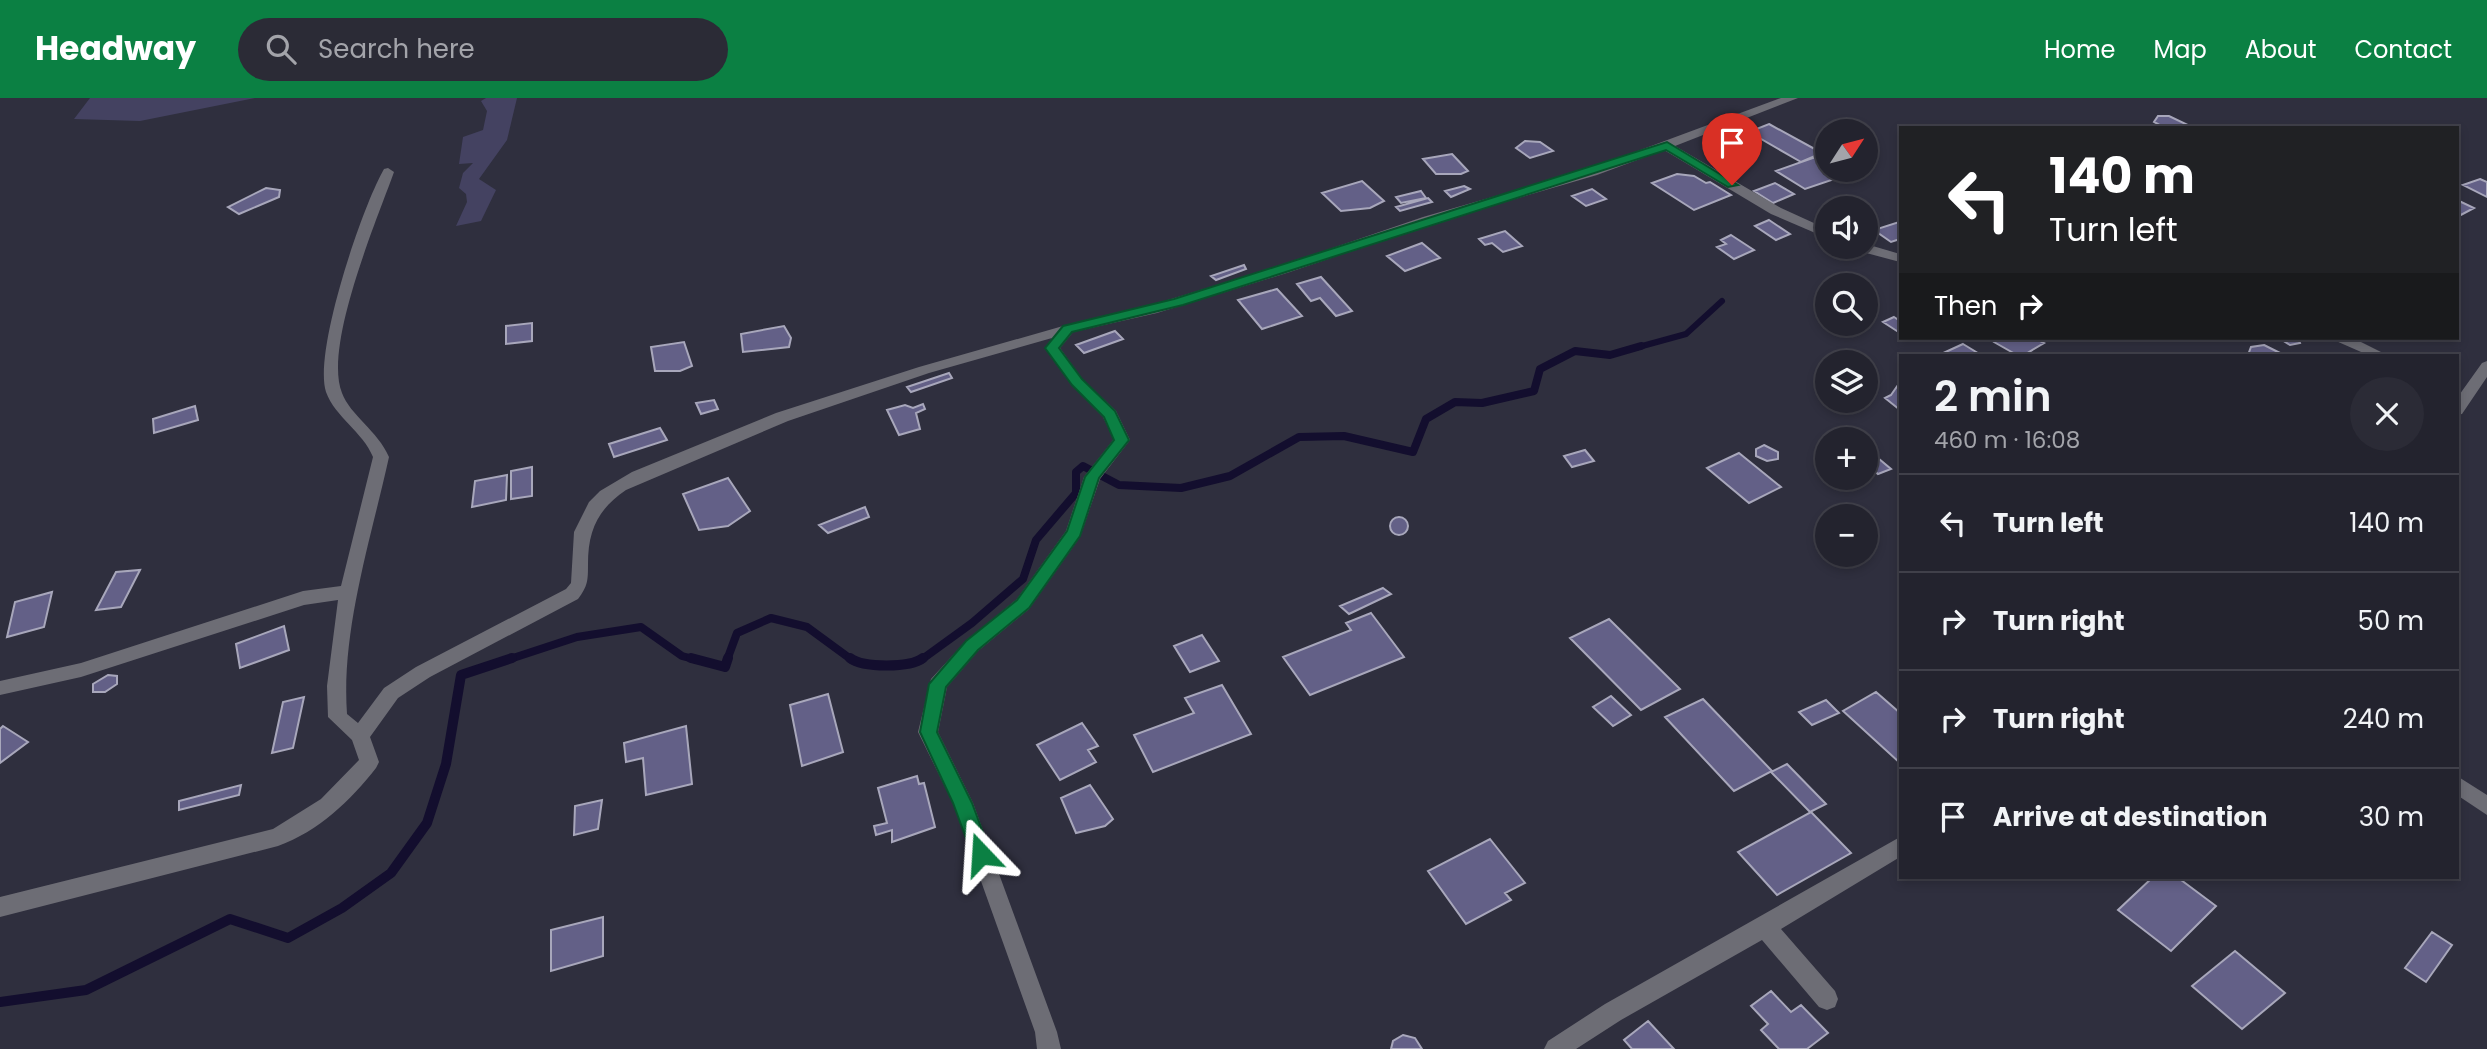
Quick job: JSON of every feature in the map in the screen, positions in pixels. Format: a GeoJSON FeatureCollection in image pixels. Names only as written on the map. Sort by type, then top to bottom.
{"type":"FeatureCollection","features":[{"type":"Feature","properties":{"kind":"street"},"geometry":{"type":"LineString","coordinates":[[360,736],[391,693],[423,672],[572,594],[580,584],[580,535],[585,523],[600,500],[618,485],[782,417],[924,370],[1068,329],[1178,302],[1428,220],[1594,172],[1792,98]]}},
{"type":"Feature","properties":{"kind":"street"},"geometry":{"type":"LineString","coordinates":[[1667,146],[1776,211],[1815,229]]}},
{"type":"Feature","properties":{"kind":"street"},"geometry":{"type":"LineString","coordinates":[[0,907],[278,837],[316,817],[344,794],[369,762],[360,736],[338,717],[336,686],[348,592],[356,569],[381,457],[377,444],[333,392],[331,370],[342,299],[388,172]]}},
{"type":"Feature","properties":{"kind":"street"},"geometry":{"type":"LineString","coordinates":[[1878,252],[1899,258]]}},
{"type":"Feature","properties":{"kind":"street"},"geometry":{"type":"LineString","coordinates":[[1049,1049],[1046,1032],[962,803],[928,732],[938,684],[972,646],[1023,604],[1074,533],[1092,477],[1122,440],[1110,415],[1077,382],[1052,348],[1068,329]]}},
{"type":"Feature","properties":{"kind":"street"},"geometry":{"type":"LineString","coordinates":[[2346,340],[2378,354]]}},
{"type":"Feature","properties":{"kind":"street"},"geometry":{"type":"LineString","coordinates":[[2462,395],[2487,366]]}},
{"type":"Feature","properties":{"kind":"street"},"geometry":{"type":"LineString","coordinates":[[0,688],[81,670],[303,598],[348,592]]}},
{"type":"Feature","properties":{"kind":"street"},"geometry":{"type":"LineString","coordinates":[[2459,785],[2487,806]]}},
{"type":"Feature","properties":{"kind":"street"},"geometry":{"type":"LineString","coordinates":[[1556,1049],[1613,1012],[1765,927],[1899,847]]}},
{"type":"Feature","properties":{"kind":"street"},"geometry":{"type":"LineString","coordinates":[[1765,927],[1827,999]]}},
{"type":"Feature","properties":{"kind":"shaded area"},"geometry":{"type":"Polygon","coordinates":[[[90,98],[255,98],[140,121],[74,119],[90,98]]]}},
{"type":"Feature","properties":{"kind":"shaded area"},"geometry":{"type":"Polygon","coordinates":[[[486,98],[517,98],[507,140],[479,179],[496,190],[481,221],[456,226],[467,202],[466,194],[459,188],[463,173],[473,163],[459,164],[463,137],[483,130],[487,111],[481,101],[486,98]]]}},
{"type":"Feature","properties":{"kind":"building"},"geometry":{"type":"Polygon","coordinates":[[[2158,116],[2169,116],[2190,126],[2161,126],[2154,122],[2158,116]]]}},
{"type":"Feature","properties":{"kind":"building"},"geometry":{"type":"Polygon","coordinates":[[[1769,124],[1815,149],[1815,156],[1801,162],[1749,132],[1769,124]]]}},
{"type":"Feature","properties":{"kind":"building"},"geometry":{"type":"Polygon","coordinates":[[[1525,141],[1540,142],[1553,151],[1530,158],[1516,148],[1525,141]]]}},
{"type":"Feature","properties":{"kind":"building"},"geometry":{"type":"Polygon","coordinates":[[[1452,154],[1468,171],[1461,174],[1436,174],[1423,159],[1452,154]]]}},
{"type":"Feature","properties":{"kind":"building"},"geometry":{"type":"Polygon","coordinates":[[[1815,157],[1815,182],[1826,182],[1805,189],[1776,171],[1815,157]]]}},
{"type":"Feature","properties":{"kind":"building"},"geometry":{"type":"Polygon","coordinates":[[[1677,174],[1710,182],[1731,195],[1694,210],[1652,183],[1677,174]]]}},
{"type":"Feature","properties":{"kind":"building"},"geometry":{"type":"Polygon","coordinates":[[[2480,179],[2487,182],[2487,197],[2463,185],[2480,179]]]}},
{"type":"Feature","properties":{"kind":"building"},"geometry":{"type":"Polygon","coordinates":[[[1362,181],[1384,201],[1370,208],[1341,211],[1322,193],[1362,181]]]}},
{"type":"Feature","properties":{"kind":"building"},"geometry":{"type":"Polygon","coordinates":[[[1775,183],[1794,194],[1773,203],[1754,191],[1775,183]]]}},
{"type":"Feature","properties":{"kind":"building"},"geometry":{"type":"Polygon","coordinates":[[[1464,186],[1470,189],[1451,197],[1445,191],[1464,186]]]}},
{"type":"Feature","properties":{"kind":"building"},"geometry":{"type":"Polygon","coordinates":[[[266,188],[280,190],[279,197],[239,214],[228,207],[266,188]]]}},
{"type":"Feature","properties":{"kind":"building"},"geometry":{"type":"Polygon","coordinates":[[[1592,189],[1606,199],[1586,206],[1572,196],[1592,189]]]}},
{"type":"Feature","properties":{"kind":"building"},"geometry":{"type":"Polygon","coordinates":[[[1421,191],[1426,198],[1401,203],[1396,197],[1421,191]]]}},
{"type":"Feature","properties":{"kind":"building"},"geometry":{"type":"Polygon","coordinates":[[[1428,198],[1432,202],[1400,211],[1396,207],[1428,198]]]}},
{"type":"Feature","properties":{"kind":"building"},"geometry":{"type":"Polygon","coordinates":[[[2459,201],[2474,208],[2459,216],[2459,201]]]}},
{"type":"Feature","properties":{"kind":"building"},"geometry":{"type":"Polygon","coordinates":[[[1769,220],[1790,234],[1776,240],[1755,226],[1769,220]]]}},
{"type":"Feature","properties":{"kind":"building"},"geometry":{"type":"Polygon","coordinates":[[[1899,222],[1899,239],[1891,242],[1878,233],[1878,229],[1899,222]]]}},
{"type":"Feature","properties":{"kind":"building"},"geometry":{"type":"Polygon","coordinates":[[[1505,231],[1522,246],[1503,252],[1492,243],[1485,245],[1479,239],[1505,231]]]}},
{"type":"Feature","properties":{"kind":"building"},"geometry":{"type":"Polygon","coordinates":[[[1731,235],[1754,250],[1734,259],[1717,247],[1726,244],[1721,240],[1731,235]]]}},
{"type":"Feature","properties":{"kind":"building"},"geometry":{"type":"Polygon","coordinates":[[[1422,243],[1440,258],[1405,271],[1387,256],[1422,243]]]}},
{"type":"Feature","properties":{"kind":"building"},"geometry":{"type":"Polygon","coordinates":[[[1244,265],[1246,269],[1216,280],[1211,276],[1244,265]]]}},
{"type":"Feature","properties":{"kind":"building"},"geometry":{"type":"Polygon","coordinates":[[[1321,277],[1352,311],[1336,316],[1320,298],[1311,301],[1297,284],[1321,277]]]}},
{"type":"Feature","properties":{"kind":"building"},"geometry":{"type":"Polygon","coordinates":[[[1277,289],[1302,316],[1262,329],[1238,300],[1277,289]]]}},
{"type":"Feature","properties":{"kind":"building"},"geometry":{"type":"Polygon","coordinates":[[[1894,317],[1899,320],[1899,332],[1883,322],[1894,317]]]}},
{"type":"Feature","properties":{"kind":"building"},"geometry":{"type":"Polygon","coordinates":[[[532,323],[532,341],[506,344],[506,326],[532,323]]]}},
{"type":"Feature","properties":{"kind":"building"},"geometry":{"type":"Polygon","coordinates":[[[784,326],[791,338],[789,347],[743,352],[741,334],[784,326]]]}},
{"type":"Feature","properties":{"kind":"building"},"geometry":{"type":"Polygon","coordinates":[[[1115,331],[1123,339],[1084,353],[1076,345],[1115,331]]]}},
{"type":"Feature","properties":{"kind":"building"},"geometry":{"type":"Polygon","coordinates":[[[2038,340],[2044,343],[2026,354],[2015,354],[1994,342],[2038,340]]]}},
{"type":"Feature","properties":{"kind":"building"},"geometry":{"type":"Polygon","coordinates":[[[2282,340],[2299,340],[2300,343],[2290,345],[2282,340]]]}},
{"type":"Feature","properties":{"kind":"building"},"geometry":{"type":"Polygon","coordinates":[[[684,342],[692,366],[680,371],[655,371],[651,347],[684,342]]]}},
{"type":"Feature","properties":{"kind":"building"},"geometry":{"type":"Polygon","coordinates":[[[1963,344],[1979,354],[1941,354],[1963,344]]]}},
{"type":"Feature","properties":{"kind":"building"},"geometry":{"type":"Polygon","coordinates":[[[2264,345],[2282,354],[2248,354],[2251,347],[2264,345]]]}},
{"type":"Feature","properties":{"kind":"building"},"geometry":{"type":"Polygon","coordinates":[[[949,373],[952,378],[911,392],[907,387],[949,373]]]}},
{"type":"Feature","properties":{"kind":"building"},"geometry":{"type":"Polygon","coordinates":[[[1899,385],[1899,409],[1885,398],[1899,385]]]}},
{"type":"Feature","properties":{"kind":"building"},"geometry":{"type":"Polygon","coordinates":[[[714,400],[718,409],[701,414],[696,403],[714,400]]]}},
{"type":"Feature","properties":{"kind":"building"},"geometry":{"type":"Polygon","coordinates":[[[923,404],[925,409],[916,413],[920,429],[899,435],[887,410],[905,405],[913,408],[923,404]]]}},
{"type":"Feature","properties":{"kind":"building"},"geometry":{"type":"Polygon","coordinates":[[[195,406],[198,420],[154,433],[153,419],[195,406]]]}},
{"type":"Feature","properties":{"kind":"building"},"geometry":{"type":"Polygon","coordinates":[[[660,428],[667,440],[614,457],[609,444],[660,428]]]}},
{"type":"Feature","properties":{"kind":"building"},"geometry":{"type":"Polygon","coordinates":[[[1764,445],[1778,452],[1778,459],[1767,461],[1756,456],[1756,449],[1764,445]]]}},
{"type":"Feature","properties":{"kind":"building"},"geometry":{"type":"Polygon","coordinates":[[[1585,450],[1594,461],[1572,467],[1564,456],[1585,450]]]}},
{"type":"Feature","properties":{"kind":"building"},"geometry":{"type":"Polygon","coordinates":[[[1739,453],[1781,487],[1749,503],[1707,468],[1739,453]]]}},
{"type":"Feature","properties":{"kind":"building"},"geometry":{"type":"Polygon","coordinates":[[[1878,458],[1891,469],[1878,474],[1878,458]]]}},
{"type":"Feature","properties":{"kind":"building"},"geometry":{"type":"Polygon","coordinates":[[[532,467],[532,496],[511,499],[511,471],[532,467]]]}},
{"type":"Feature","properties":{"kind":"building"},"geometry":{"type":"Polygon","coordinates":[[[507,475],[506,500],[472,507],[475,481],[507,475]]]}},
{"type":"Feature","properties":{"kind":"building"},"geometry":{"type":"Polygon","coordinates":[[[728,478],[750,511],[728,526],[699,530],[683,494],[728,478]]]}},
{"type":"Feature","properties":{"kind":"building"},"geometry":{"type":"Polygon","coordinates":[[[865,507],[869,517],[828,533],[819,525],[865,507]]]}},
{"type":"Feature","properties":{"kind":"building"},"geometry":{"type":"Polygon","coordinates":[[[1399,517],[1405,520],[1408,526],[1405,532],[1399,535],[1393,532],[1390,526],[1393,520],[1399,517]]]}},
{"type":"Feature","properties":{"kind":"building"},"geometry":{"type":"Polygon","coordinates":[[[140,570],[121,607],[96,610],[116,572],[140,570]]]}},
{"type":"Feature","properties":{"kind":"building"},"geometry":{"type":"Polygon","coordinates":[[[1383,588],[1391,594],[1349,614],[1340,606],[1383,588]]]}},
{"type":"Feature","properties":{"kind":"building"},"geometry":{"type":"Polygon","coordinates":[[[52,592],[44,627],[7,637],[15,602],[52,592]]]}},
{"type":"Feature","properties":{"kind":"building"},"geometry":{"type":"Polygon","coordinates":[[[1371,613],[1404,657],[1310,695],[1283,657],[1351,630],[1346,623],[1371,613]]]}},
{"type":"Feature","properties":{"kind":"building"},"geometry":{"type":"Polygon","coordinates":[[[1609,619],[1680,689],[1641,710],[1570,638],[1609,619]]]}},
{"type":"Feature","properties":{"kind":"building"},"geometry":{"type":"Polygon","coordinates":[[[284,626],[289,650],[240,668],[236,644],[284,626]]]}},
{"type":"Feature","properties":{"kind":"building"},"geometry":{"type":"Polygon","coordinates":[[[1202,635],[1219,661],[1190,672],[1174,646],[1202,635]]]}},
{"type":"Feature","properties":{"kind":"building"},"geometry":{"type":"Polygon","coordinates":[[[108,675],[117,676],[117,684],[105,692],[93,692],[93,684],[108,675]]]}},
{"type":"Feature","properties":{"kind":"building"},"geometry":{"type":"Polygon","coordinates":[[[1222,685],[1251,734],[1153,772],[1134,735],[1194,713],[1185,698],[1222,685]]]}},
{"type":"Feature","properties":{"kind":"building"},"geometry":{"type":"Polygon","coordinates":[[[1876,692],[1899,712],[1899,762],[1843,711],[1876,692]]]}},
{"type":"Feature","properties":{"kind":"building"},"geometry":{"type":"Polygon","coordinates":[[[828,694],[843,752],[802,766],[790,705],[828,694]]]}},
{"type":"Feature","properties":{"kind":"building"},"geometry":{"type":"Polygon","coordinates":[[[1611,696],[1631,715],[1613,726],[1593,707],[1611,696]]]}},
{"type":"Feature","properties":{"kind":"building"},"geometry":{"type":"Polygon","coordinates":[[[304,697],[293,748],[272,753],[283,702],[304,697]]]}},
{"type":"Feature","properties":{"kind":"building"},"geometry":{"type":"Polygon","coordinates":[[[1703,699],[1772,771],[1734,791],[1665,717],[1703,699]]]}},
{"type":"Feature","properties":{"kind":"building"},"geometry":{"type":"Polygon","coordinates":[[[1826,700],[1839,713],[1812,725],[1799,712],[1826,700]]]}},
{"type":"Feature","properties":{"kind":"building"},"geometry":{"type":"Polygon","coordinates":[[[1082,723],[1098,746],[1088,750],[1096,762],[1060,780],[1037,745],[1082,723]]]}},
{"type":"Feature","properties":{"kind":"building"},"geometry":{"type":"Polygon","coordinates":[[[3,726],[28,742],[0,763],[0,729],[3,726]]]}},
{"type":"Feature","properties":{"kind":"building"},"geometry":{"type":"Polygon","coordinates":[[[686,726],[692,784],[646,795],[643,758],[626,762],[624,743],[686,726]]]}},
{"type":"Feature","properties":{"kind":"building"},"geometry":{"type":"Polygon","coordinates":[[[1787,764],[1826,804],[1810,812],[1771,772],[1787,764]]]}},
{"type":"Feature","properties":{"kind":"building"},"geometry":{"type":"Polygon","coordinates":[[[917,776],[919,784],[924,783],[935,827],[892,842],[892,830],[876,835],[874,826],[887,823],[878,788],[917,776]]]}},
{"type":"Feature","properties":{"kind":"building"},"geometry":{"type":"Polygon","coordinates":[[[241,785],[239,795],[179,810],[179,801],[241,785]]]}},
{"type":"Feature","properties":{"kind":"building"},"geometry":{"type":"Polygon","coordinates":[[[1090,785],[1113,819],[1105,826],[1076,833],[1061,798],[1090,785]]]}},
{"type":"Feature","properties":{"kind":"building"},"geometry":{"type":"Polygon","coordinates":[[[602,800],[598,829],[574,835],[575,806],[602,800]]]}},
{"type":"Feature","properties":{"kind":"building"},"geometry":{"type":"Polygon","coordinates":[[[1811,812],[1851,853],[1777,895],[1738,852],[1811,812]]]}},
{"type":"Feature","properties":{"kind":"building"},"geometry":{"type":"Polygon","coordinates":[[[1490,839],[1525,883],[1505,893],[1511,900],[1466,924],[1428,871],[1490,839]]]}},
{"type":"Feature","properties":{"kind":"building"},"geometry":{"type":"Polygon","coordinates":[[[2151,879],[2180,879],[2216,906],[2171,951],[2118,910],[2151,879]]]}},
{"type":"Feature","properties":{"kind":"building"},"geometry":{"type":"Polygon","coordinates":[[[603,917],[603,956],[551,971],[551,930],[603,917]]]}},
{"type":"Feature","properties":{"kind":"building"},"geometry":{"type":"Polygon","coordinates":[[[2432,932],[2452,945],[2426,982],[2405,968],[2432,932]]]}},
{"type":"Feature","properties":{"kind":"building"},"geometry":{"type":"Polygon","coordinates":[[[2235,951],[2285,993],[2242,1029],[2192,986],[2235,951]]]}},
{"type":"Feature","properties":{"kind":"building"},"geometry":{"type":"Polygon","coordinates":[[[1771,991],[1791,1012],[1801,1005],[1828,1033],[1807,1049],[1779,1049],[1761,1030],[1768,1024],[1751,1006],[1771,991]]]}},
{"type":"Feature","properties":{"kind":"building"},"geometry":{"type":"Polygon","coordinates":[[[1648,1021],[1674,1049],[1632,1049],[1624,1040],[1648,1021]]]}},
{"type":"Feature","properties":{"kind":"building"},"geometry":{"type":"Polygon","coordinates":[[[1403,1035],[1415,1038],[1422,1049],[1391,1049],[1393,1041],[1403,1035]]]}},
{"type":"Feature","properties":{"kind":"waterway"},"geometry":{"type":"LineString","coordinates":[[1635,348],[1686,334],[1722,301]]}},
{"type":"Feature","properties":{"kind":"waterway"},"geometry":{"type":"LineString","coordinates":[[921,660],[972,623],[1023,579],[1036,540],[1076,493],[1076,472],[1083,466],[1119,485],[1181,488],[1230,476],[1299,437],[1344,436],[1413,452],[1426,419],[1455,402],[1482,403],[1534,391],[1540,369],[1575,351],[1610,355],[1641,346]]}},
{"type":"Feature","properties":{"kind":"waterway"},"geometry":{"type":"LineString","coordinates":[[727,660],[737,633],[771,618],[807,627],[852,660]]}},
{"type":"Feature","properties":{"kind":"waterway"},"geometry":{"type":"LineString","coordinates":[[507,660],[577,637],[641,627],[682,656],[697,660]]}},
{"type":"Feature","properties":{"kind":"waterway"},"geometry":{"type":"LineString","coordinates":[[0,1002],[86,990],[230,919],[288,938],[342,908],[391,873],[427,823],[446,764],[461,675],[512,658]]}},
{"type":"Feature","properties":{"kind":"waterway"},"geometry":{"type":"LineString","coordinates":[[691,658],[725,667],[728,658]]}},
{"type":"Feature","properties":{"kind":"waterway"},"geometry":{"type":"LineString","coordinates":[[850,658],[865,664],[887,666],[908,664],[923,658]]}},
{"type":"Feature","properties":{"kind":"route"},"geometry":{"type":"LineString","coordinates":[[981,854],[962,803],[928,732],[938,684],[972,646],[1023,604],[1074,533],[1092,477],[1122,440],[1110,415],[1077,382],[1052,348],[1068,329],[1152,310],[1285,269],[1428,220],[1594,172],[1667,146],[1732,185]]}}]}
